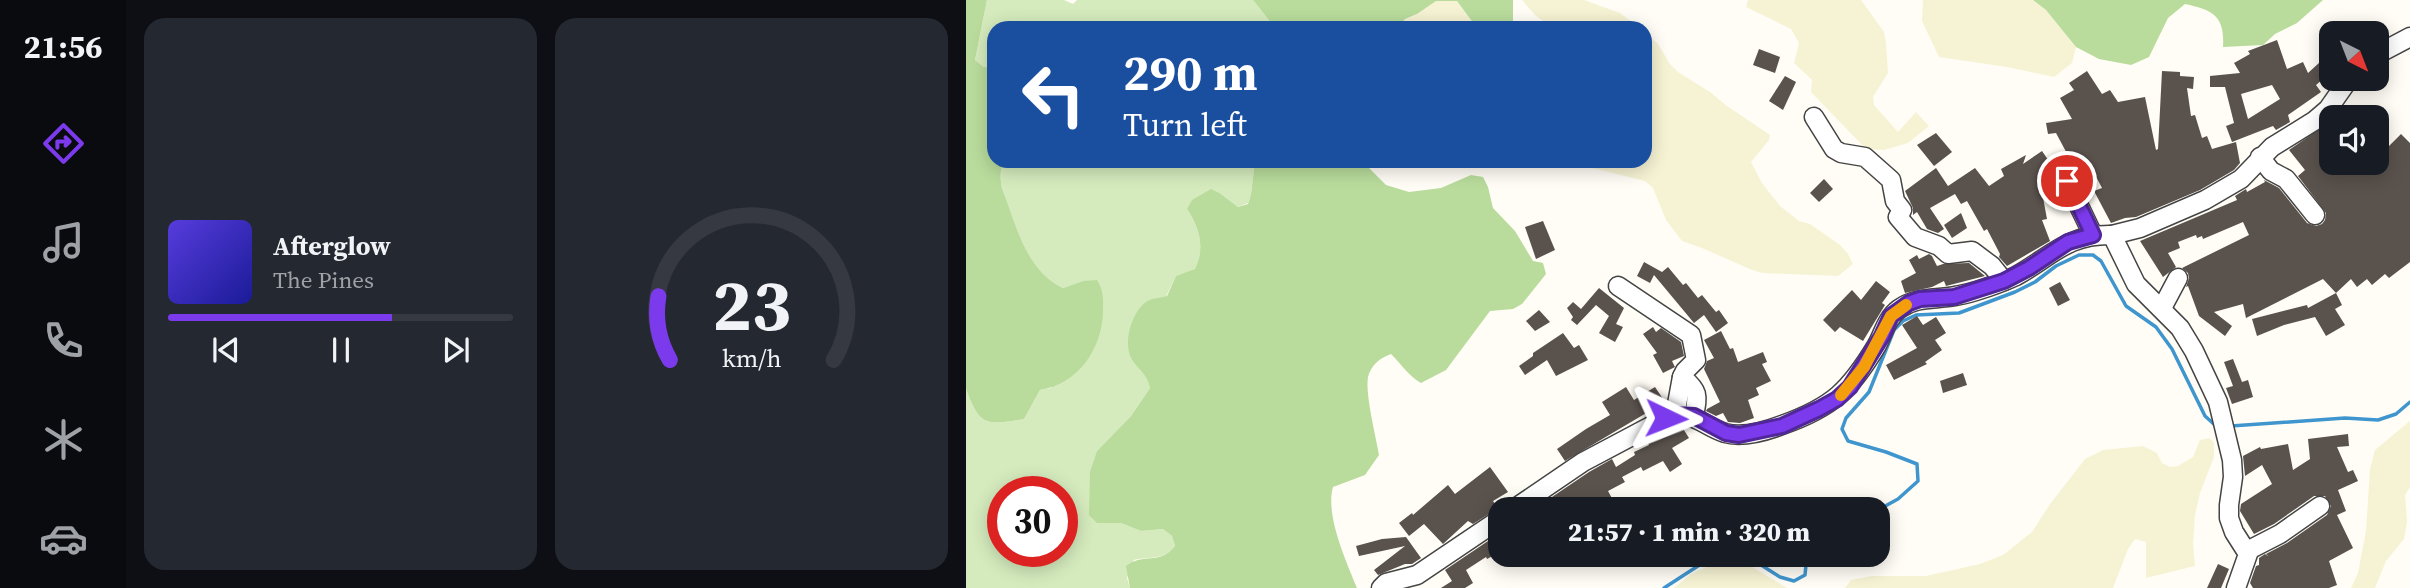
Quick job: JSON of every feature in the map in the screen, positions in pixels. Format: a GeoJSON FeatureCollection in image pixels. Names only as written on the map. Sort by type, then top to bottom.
{"type":"FeatureCollection","features":[{"type":"Feature","properties":{"kind":"street"},"geometry":{"type":"LineString","coordinates":[[2389,48],[2410,37]]}},
{"type":"Feature","properties":{"kind":"street"},"geometry":{"type":"LineString","coordinates":[[1532,497],[1583,462],[1675,415],[1694,416],[1726,433],[1739,435],[1782,426],[1819,409],[1837,399],[1850,387],[1876,347],[1891,316],[1899,309],[1920,299],[1954,297],[2004,281],[2068,242],[2093,235],[2112,236],[2140,228],[2205,200],[2241,179],[2272,147],[2314,121],[2328,109],[2341,91]]}},
{"type":"Feature","properties":{"kind":"street"},"geometry":{"type":"LineString","coordinates":[[1814,117],[1834,149],[1840,153],[1865,157],[1891,180],[1895,201],[1902,210],[1898,217],[1914,237],[1939,246],[1948,254],[1972,251],[1992,266],[2004,281]]}},
{"type":"Feature","properties":{"kind":"street"},"geometry":{"type":"LineString","coordinates":[[2260,157],[2271,171],[2286,178],[2315,215]]}},
{"type":"Feature","properties":{"kind":"street"},"geometry":{"type":"LineString","coordinates":[[2067,181],[2093,235]]}},
{"type":"Feature","properties":{"kind":"street"},"geometry":{"type":"LineString","coordinates":[[2112,236],[2136,285],[2180,328],[2194,351],[2224,423],[2233,477],[2229,518],[2248,557],[2236,588]]}},
{"type":"Feature","properties":{"kind":"street"},"geometry":{"type":"LineString","coordinates":[[2162,308],[2178,278]]}},
{"type":"Feature","properties":{"kind":"street"},"geometry":{"type":"LineString","coordinates":[[1618,286],[1685,329],[1690,335],[1696,360],[1682,377],[1675,415]]}},
{"type":"Feature","properties":{"kind":"street"},"geometry":{"type":"LineString","coordinates":[[1682,377],[1695,387],[1697,395],[1694,416]]}},
{"type":"Feature","properties":{"kind":"street"},"geometry":{"type":"LineString","coordinates":[[2247,551],[2280,534],[2320,506]]}},
{"type":"Feature","properties":{"kind":"street"},"geometry":{"type":"LineString","coordinates":[[1381,588],[1386,583],[1418,575],[1488,527]]}},
{"type":"Feature","properties":{"kind":"shaded area"},"geometry":{"type":"Polygon","coordinates":[[[1436,0],[1457,1],[1472,21],[1403,21],[1436,0]]]}},
{"type":"Feature","properties":{"kind":"shaded area"},"geometry":{"type":"Polygon","coordinates":[[[1522,0],[1584,0],[1620,13],[1631,21],[1543,21],[1522,0]]]}},
{"type":"Feature","properties":{"kind":"shaded area"},"geometry":{"type":"Polygon","coordinates":[[[1748,0],[1861,0],[1884,32],[1886,43],[1888,73],[1873,97],[1874,105],[1898,132],[1916,112],[1929,126],[1908,143],[1884,150],[1866,149],[1811,92],[1812,80],[1794,63],[1799,43],[1791,29],[1746,7],[1748,0]]]}},
{"type":"Feature","properties":{"kind":"shaded area"},"geometry":{"type":"Polygon","coordinates":[[[1923,0],[2033,0],[2046,10],[2076,47],[2072,63],[2054,77],[1939,57],[1922,21],[1923,0]]]}},
{"type":"Feature","properties":{"kind":"shaded area"},"geometry":{"type":"Polygon","coordinates":[[[1652,38],[1678,72],[1770,135],[1751,162],[1762,183],[1780,206],[1799,221],[1810,224],[1840,245],[1853,264],[1838,276],[1763,273],[1752,270],[1682,241],[1666,220],[1653,188],[1645,181],[1592,168],[1652,168],[1652,38]]]}},
{"type":"Feature","properties":{"kind":"shaded area"},"geometry":{"type":"Polygon","coordinates":[[[2410,421],[2410,487],[2405,495],[2407,522],[2404,539],[2386,561],[2375,588],[2351,588],[2358,573],[2366,531],[2370,469],[2375,450],[2410,421]]]}},
{"type":"Feature","properties":{"kind":"shaded area"},"geometry":{"type":"Polygon","coordinates":[[[2209,438],[2214,442],[2214,457],[2195,515],[2195,566],[2146,578],[2146,542],[2135,539],[2128,549],[2113,588],[1845,588],[1851,580],[1872,576],[1926,576],[1980,564],[2003,555],[2032,532],[2085,459],[2103,450],[2143,446],[2157,453],[2162,463],[2170,467],[2178,466],[2193,457],[2200,440],[2209,438]]]}},
{"type":"Feature","properties":{"kind":"shaded area"},"geometry":{"type":"Polygon","coordinates":[[[1707,567],[1752,567],[1787,588],[1674,588],[1691,574],[1707,567]]]}},
{"type":"Feature","properties":{"kind":"green space"},"geometry":{"type":"Polygon","coordinates":[[[966,0],[987,0],[975,60],[987,67],[987,168],[1002,168],[1002,188],[1017,231],[1039,270],[1063,288],[1083,281],[1097,280],[1101,288],[1103,312],[1098,339],[1085,363],[1066,380],[1040,390],[1024,419],[993,422],[980,417],[966,389],[966,0]]]}},
{"type":"Feature","properties":{"kind":"green space"},"geometry":{"type":"Polygon","coordinates":[[[987,0],[1064,0],[1073,4],[1077,0],[1253,0],[1270,21],[987,21],[987,67],[975,60],[987,0]]]}},
{"type":"Feature","properties":{"kind":"green space"},"geometry":{"type":"Polygon","coordinates":[[[1253,0],[1513,0],[1513,21],[1472,21],[1457,1],[1436,1],[1403,21],[1270,21],[1253,0]]]}},
{"type":"Feature","properties":{"kind":"green space"},"geometry":{"type":"Polygon","coordinates":[[[2033,0],[2323,0],[2297,23],[2275,34],[2263,45],[2223,47],[2222,28],[2215,16],[2185,4],[2168,18],[2149,57],[2131,65],[2099,59],[2076,47],[2046,10],[2033,0]]]}},
{"type":"Feature","properties":{"kind":"green space"},"geometry":{"type":"Polygon","coordinates":[[[1003,168],[1254,168],[1248,203],[1238,207],[1221,194],[1187,209],[1200,239],[1198,262],[1195,270],[1176,276],[1134,362],[1149,378],[1150,388],[1131,416],[1097,451],[1098,523],[1121,523],[1141,531],[1163,529],[1172,536],[1175,546],[1161,556],[1134,560],[1127,578],[1130,588],[966,588],[966,389],[980,417],[993,422],[1024,419],[1040,390],[1051,388],[1083,281],[1063,288],[1039,270],[1017,231],[1001,181],[1003,168]]]}},
{"type":"Feature","properties":{"kind":"green space"},"geometry":{"type":"Polygon","coordinates":[[[1254,168],[1369,168],[1386,185],[1409,192],[1441,188],[1471,175],[1483,177],[1493,208],[1515,231],[1533,261],[1543,263],[1546,274],[1522,304],[1513,309],[1490,311],[1446,370],[1421,383],[1391,354],[1371,369],[1367,385],[1379,455],[1365,475],[1333,487],[1331,498],[1338,538],[1357,588],[1130,588],[1126,566],[1139,560],[1163,556],[1175,546],[1172,536],[1163,529],[1141,531],[1121,523],[1097,523],[1089,515],[1090,472],[1097,451],[1131,416],[1150,388],[1129,352],[1131,325],[1141,306],[1153,299],[1167,296],[1176,276],[1195,269],[1200,254],[1200,239],[1187,209],[1192,200],[1211,189],[1238,207],[1248,204],[1254,168]]]}},
{"type":"Feature","properties":{"kind":"building"},"geometry":{"type":"Polygon","coordinates":[[[2277,40],[2287,69],[2303,62],[2308,73],[2319,63],[2319,82],[2316,85],[2321,92],[2288,115],[2290,122],[2276,130],[2273,126],[2232,142],[2226,126],[2234,123],[2225,87],[2210,87],[2210,76],[2240,73],[2234,63],[2250,54],[2248,51],[2277,40]],[[2272,85],[2241,94],[2248,119],[2280,99],[2272,85]]]}},
{"type":"Feature","properties":{"kind":"building"},"geometry":{"type":"Polygon","coordinates":[[[1759,49],[1780,57],[1775,73],[1753,65],[1759,49]]]}},
{"type":"Feature","properties":{"kind":"building"},"geometry":{"type":"Polygon","coordinates":[[[2087,71],[2102,94],[2110,90],[2118,102],[2145,97],[2156,150],[2162,71],[2180,72],[2180,76],[2194,77],[2193,89],[2187,88],[2191,116],[2195,115],[2202,138],[2207,136],[2212,149],[2236,142],[2240,163],[2234,170],[2200,190],[2136,217],[2111,223],[2094,191],[2102,188],[2091,167],[2076,174],[2069,170],[2063,171],[2057,175],[2056,182],[2041,187],[2047,219],[2042,220],[2050,241],[2007,266],[1999,257],[2000,254],[1987,229],[1984,231],[1967,201],[1961,204],[1955,194],[1930,208],[1944,229],[1938,233],[1927,229],[1917,212],[1913,215],[1913,208],[1905,191],[1936,168],[1948,186],[1975,168],[1989,186],[2004,176],[2001,169],[2026,155],[2023,164],[2042,151],[2053,167],[2071,161],[2056,133],[2048,134],[2046,123],[2072,119],[2060,98],[2074,90],[2069,83],[2087,71]]]}},
{"type":"Feature","properties":{"kind":"building"},"geometry":{"type":"Polygon","coordinates":[[[1785,76],[1796,82],[1783,110],[1769,101],[1785,76]]]}},
{"type":"Feature","properties":{"kind":"building"},"geometry":{"type":"Polygon","coordinates":[[[2319,129],[2319,175],[2389,175],[2389,146],[2401,134],[2410,143],[2410,262],[2389,278],[2385,274],[2372,285],[2367,279],[2357,287],[2351,279],[2336,293],[2323,279],[2246,318],[2243,304],[2214,312],[2232,326],[2225,336],[2199,316],[2188,286],[2186,287],[2188,273],[2182,268],[2249,235],[2243,222],[2203,239],[2202,236],[2197,238],[2196,235],[2178,242],[2180,248],[2168,253],[2176,267],[2163,277],[2140,241],[2237,200],[2235,196],[2246,189],[2247,192],[2265,182],[2264,180],[2279,188],[2307,223],[2316,226],[2322,224],[2326,213],[2298,176],[2305,170],[2289,150],[2319,129]]]}},
{"type":"Feature","properties":{"kind":"building"},"geometry":{"type":"Polygon","coordinates":[[[1936,133],[1952,152],[1934,166],[1917,145],[1936,133]]]}},
{"type":"Feature","properties":{"kind":"building"},"geometry":{"type":"Polygon","coordinates":[[[1824,179],[1833,189],[1819,202],[1810,193],[1824,179]]]}},
{"type":"Feature","properties":{"kind":"building"},"geometry":{"type":"Polygon","coordinates":[[[1961,213],[1967,228],[1952,238],[1944,225],[1961,213]]]}},
{"type":"Feature","properties":{"kind":"building"},"geometry":{"type":"Polygon","coordinates":[[[1543,221],[1555,250],[1536,259],[1525,227],[1543,221]]]}},
{"type":"Feature","properties":{"kind":"building"},"geometry":{"type":"Polygon","coordinates":[[[1929,254],[1937,266],[1969,263],[1985,276],[1946,286],[1944,281],[1932,287],[1905,293],[1901,281],[1916,273],[1909,260],[1917,255],[1919,259],[1929,254]]]}},
{"type":"Feature","properties":{"kind":"building"},"geometry":{"type":"Polygon","coordinates":[[[1644,262],[1662,272],[1668,267],[1698,298],[1702,295],[1716,312],[1719,310],[1728,323],[1716,332],[1704,315],[1694,323],[1654,275],[1650,283],[1637,276],[1644,262]]]}},
{"type":"Feature","properties":{"kind":"building"},"geometry":{"type":"Polygon","coordinates":[[[1876,281],[1890,292],[1863,341],[1840,327],[1835,332],[1823,320],[1852,290],[1861,300],[1876,281]]]}},
{"type":"Feature","properties":{"kind":"building"},"geometry":{"type":"Polygon","coordinates":[[[2060,282],[2070,300],[2058,306],[2049,288],[2060,282]]]}},
{"type":"Feature","properties":{"kind":"building"},"geometry":{"type":"Polygon","coordinates":[[[1599,288],[1624,308],[1616,324],[1623,327],[1615,342],[1599,333],[1609,316],[1596,305],[1577,325],[1571,320],[1573,317],[1567,308],[1573,302],[1581,309],[1599,288]]]}},
{"type":"Feature","properties":{"kind":"building"},"geometry":{"type":"Polygon","coordinates":[[[2336,293],[2342,305],[2335,309],[2345,325],[2326,336],[2315,317],[2257,336],[2252,319],[2307,305],[2308,308],[2336,293]]]}},
{"type":"Feature","properties":{"kind":"building"},"geometry":{"type":"Polygon","coordinates":[[[1539,310],[1550,322],[1535,331],[1526,321],[1539,310]]]}},
{"type":"Feature","properties":{"kind":"building"},"geometry":{"type":"Polygon","coordinates":[[[1917,316],[1923,325],[1936,317],[1946,333],[1935,340],[1942,350],[1925,362],[1927,364],[1894,380],[1886,365],[1917,348],[1902,325],[1917,316]]]}},
{"type":"Feature","properties":{"kind":"building"},"geometry":{"type":"Polygon","coordinates":[[[1653,327],[1656,332],[1661,328],[1681,342],[1684,356],[1672,361],[1675,367],[1663,373],[1653,355],[1657,353],[1643,334],[1653,327]]]}},
{"type":"Feature","properties":{"kind":"building"},"geometry":{"type":"Polygon","coordinates":[[[1721,331],[1730,349],[1733,348],[1738,362],[1763,352],[1767,362],[1762,364],[1771,381],[1756,388],[1759,395],[1748,400],[1754,418],[1740,423],[1728,422],[1723,413],[1716,416],[1706,411],[1720,402],[1704,369],[1707,361],[1714,358],[1704,340],[1721,331]]]}},
{"type":"Feature","properties":{"kind":"building"},"geometry":{"type":"Polygon","coordinates":[[[1563,333],[1574,348],[1579,345],[1588,360],[1556,376],[1547,360],[1525,375],[1519,366],[1563,333]]]}},
{"type":"Feature","properties":{"kind":"building"},"geometry":{"type":"Polygon","coordinates":[[[2233,359],[2242,382],[2248,380],[2253,397],[2232,404],[2226,388],[2233,386],[2224,362],[2233,359]]]}},
{"type":"Feature","properties":{"kind":"building"},"geometry":{"type":"Polygon","coordinates":[[[1963,373],[1967,385],[1943,393],[1940,381],[1963,373]]]}},
{"type":"Feature","properties":{"kind":"building"},"geometry":{"type":"Polygon","coordinates":[[[1626,387],[1634,400],[1655,387],[1665,402],[1565,461],[1557,449],[1610,415],[1602,402],[1626,387]]]}},
{"type":"Feature","properties":{"kind":"building"},"geometry":{"type":"Polygon","coordinates":[[[1682,427],[1689,438],[1672,448],[1682,464],[1670,472],[1663,461],[1643,471],[1641,467],[1622,477],[1625,482],[1608,491],[1611,497],[1552,497],[1612,459],[1616,467],[1635,455],[1634,452],[1649,445],[1647,441],[1670,429],[1682,427]]]}},
{"type":"Feature","properties":{"kind":"building"},"geometry":{"type":"Polygon","coordinates":[[[2348,434],[2349,446],[2337,447],[2348,472],[2353,470],[2358,481],[2338,490],[2346,511],[2337,515],[2353,548],[2329,561],[2337,585],[2329,588],[2253,588],[2250,583],[2256,566],[2259,565],[2259,558],[2265,554],[2268,556],[2266,554],[2327,515],[2331,506],[2325,496],[2314,496],[2274,524],[2254,534],[2240,511],[2241,504],[2272,484],[2262,465],[2245,476],[2243,456],[2260,447],[2288,444],[2293,470],[2310,459],[2308,439],[2348,434]]]}},
{"type":"Feature","properties":{"kind":"building"},"geometry":{"type":"Polygon","coordinates":[[[1490,467],[1508,492],[1500,497],[1488,497],[1488,514],[1473,524],[1468,521],[1443,544],[1424,524],[1409,536],[1399,523],[1412,513],[1413,515],[1448,485],[1455,494],[1490,467]]]}},
{"type":"Feature","properties":{"kind":"building"},"geometry":{"type":"Polygon","coordinates":[[[1406,537],[1421,558],[1412,564],[1405,564],[1378,575],[1374,570],[1405,546],[1359,556],[1356,546],[1382,539],[1406,537]]]}},
{"type":"Feature","properties":{"kind":"building"},"geometry":{"type":"Polygon","coordinates":[[[1488,541],[1488,558],[1486,557],[1466,570],[1473,583],[1465,588],[1441,588],[1452,581],[1445,570],[1488,541]]]}},
{"type":"Feature","properties":{"kind":"building"},"geometry":{"type":"Polygon","coordinates":[[[2218,564],[2229,569],[2221,588],[2207,588],[2218,564]]]}},
{"type":"Feature","properties":{"kind":"waterway"},"geometry":{"type":"LineString","coordinates":[[1890,503],[1918,481],[1917,464],[1848,441],[1842,429],[1846,418],[1869,392],[1894,330],[1903,321],[1916,315],[1959,313],[2015,292],[2079,255],[2093,255],[2101,261],[2126,306],[2156,327],[2172,349],[2205,416],[2216,426]]}},
{"type":"Feature","properties":{"kind":"waterway"},"geometry":{"type":"LineString","coordinates":[[2231,426],[2345,418],[2378,420],[2396,414],[2410,402]]}},
{"type":"Feature","properties":{"kind":"waterway"},"geometry":{"type":"LineString","coordinates":[[1664,588],[1696,567]]}},
{"type":"Feature","properties":{"kind":"waterway"},"geometry":{"type":"LineString","coordinates":[[1764,567],[1780,577],[1794,581],[1805,575],[1806,567]]}},
{"type":"Feature","properties":{"kind":"slow traffic"},"geometry":{"type":"LineString","coordinates":[[1841,395],[1864,367],[1891,316],[1906,305]]}},
{"type":"Feature","properties":{"kind":"route"},"geometry":{"type":"LineString","coordinates":[[1666,418],[1675,415],[1694,416],[1726,433],[1739,435],[1782,426],[1837,399],[1850,387],[1864,367],[1891,316],[1899,309],[1920,299],[1954,297],[2013,278],[2068,242],[2093,235],[2067,181]]}}]}
